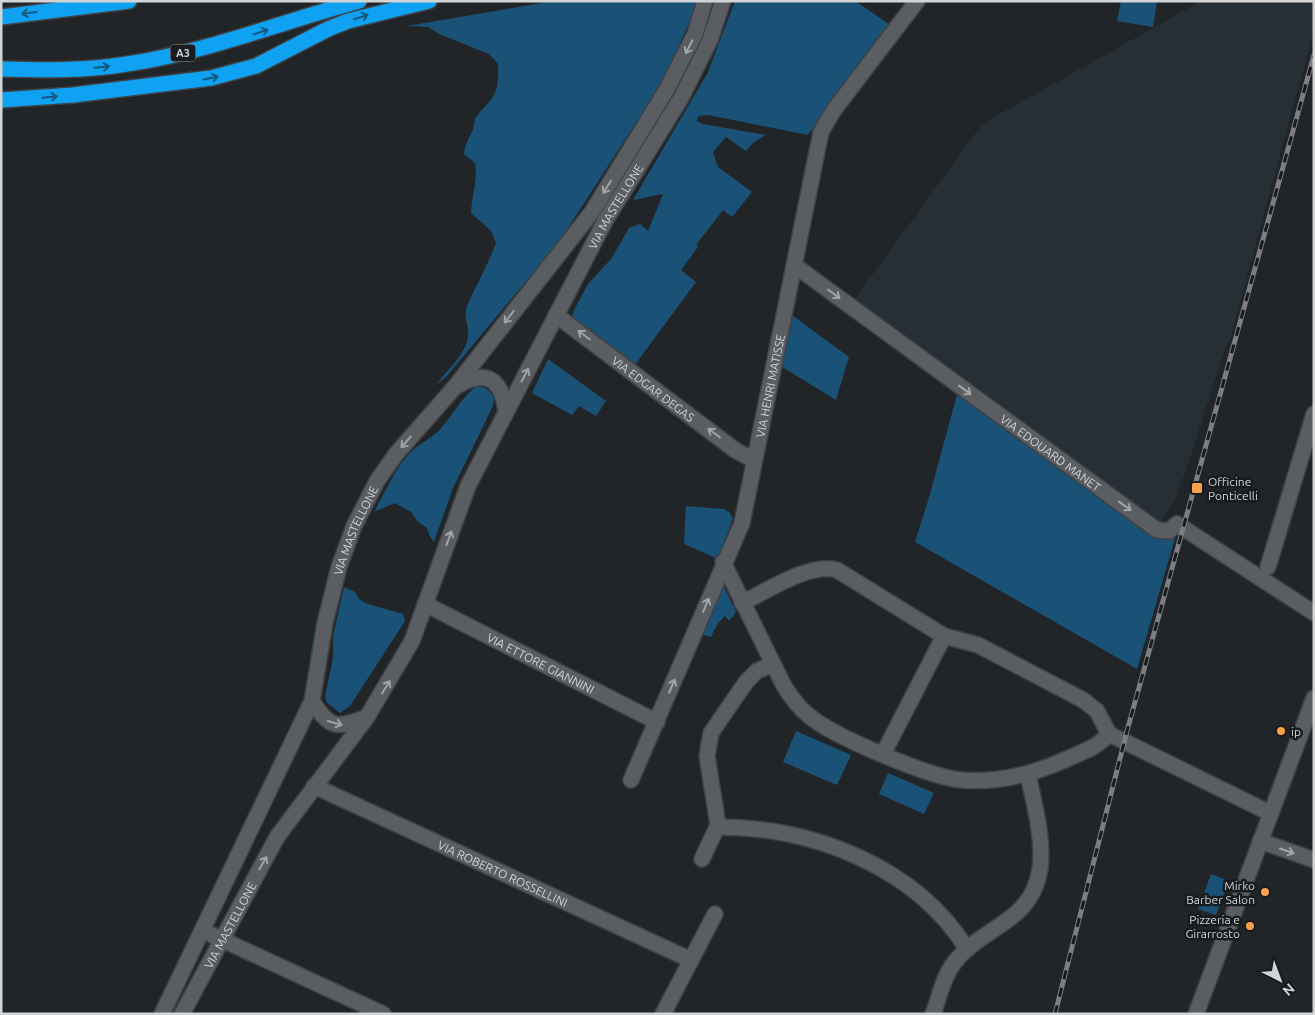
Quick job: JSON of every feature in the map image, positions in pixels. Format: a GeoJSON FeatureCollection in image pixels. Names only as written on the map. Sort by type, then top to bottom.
{"type":"FeatureCollection","features":[{"type":"Feature","properties":{"kind":"highway"},"geometry":{"type":"LineString","coordinates":[[1,17],[129,1]]}},
{"type":"Feature","properties":{"kind":"highway","name":"A3"},"geometry":{"type":"LineString","coordinates":[[1,69],[76,69],[126,65],[200,49],[359,1]]}},
{"type":"Feature","properties":{"kind":"highway"},"geometry":{"type":"LineString","coordinates":[[1,100],[73,94],[211,78],[256,66],[328,29],[348,21],[429,1]]}},
{"type":"Feature","properties":{"kind":"street","name":"VIA MASTELLONE"},"geometry":{"type":"LineString","coordinates":[[162,1014],[312,701],[325,623],[339,567],[354,526],[377,481],[396,454],[454,388],[592,212],[667,89],[695,34],[705,1]]}},
{"type":"Feature","properties":{"kind":"street","name":"VIA MASTELLONE"},"geometry":{"type":"LineString","coordinates":[[182,1014],[220,939],[277,837],[367,717],[412,641],[468,486],[605,221],[681,98],[710,40],[723,1]]}},
{"type":"Feature","properties":{"kind":"street","name":"VIA HENRI MATISSE"},"geometry":{"type":"LineString","coordinates":[[631,780],[723,562],[742,523],[820,132],[834,110],[917,1]]}},
{"type":"Feature","properties":{"kind":"street"},"geometry":{"type":"LineString","coordinates":[[592,212],[601,212],[605,221]]}},
{"type":"Feature","properties":{"kind":"street","name":"VIA EDOUARD MANET"},"geometry":{"type":"LineString","coordinates":[[794,265],[1157,530],[1168,531],[1177,524],[1314,613]]}},
{"type":"Feature","properties":{"kind":"street","name":"VIA EDGAR DEGAS"},"geometry":{"type":"LineString","coordinates":[[556,315],[735,450],[754,460]]}},
{"type":"Feature","properties":{"kind":"street","name":"VIA MASTELLONE"},"geometry":{"type":"LineString","coordinates":[[454,388],[468,379],[480,376],[489,378],[502,391],[506,412]]}},
{"type":"Feature","properties":{"kind":"street"},"geometry":{"type":"LineString","coordinates":[[1268,567],[1314,414]]}},
{"type":"Feature","properties":{"kind":"street"},"geometry":{"type":"LineString","coordinates":[[723,562],[790,695],[808,716],[826,728],[883,754],[930,772],[961,780],[981,780],[1028,774],[1095,746],[1109,734]]}},
{"type":"Feature","properties":{"kind":"street"},"geometry":{"type":"LineString","coordinates":[[742,603],[811,570],[831,568],[844,574],[944,636],[978,645],[1083,700],[1097,711],[1109,734],[1270,812]]}},
{"type":"Feature","properties":{"kind":"street","name":"VIA ETTORE GIANNINI"},"geometry":{"type":"LineString","coordinates":[[425,604],[656,722]]}},
{"type":"Feature","properties":{"kind":"street"},"geometry":{"type":"LineString","coordinates":[[883,754],[944,636]]}},
{"type":"Feature","properties":{"kind":"street"},"geometry":{"type":"LineString","coordinates":[[702,859],[717,827],[718,813],[707,756],[711,733],[746,682],[757,672],[773,664]]}},
{"type":"Feature","properties":{"kind":"street"},"geometry":{"type":"LineString","coordinates":[[1196,1014],[1314,698]]}},
{"type":"Feature","properties":{"kind":"street"},"geometry":{"type":"LineString","coordinates":[[312,701],[323,719],[333,725],[345,726],[367,717]]}},
{"type":"Feature","properties":{"kind":"street"},"geometry":{"type":"LineString","coordinates":[[933,1014],[951,968],[967,949],[1022,910],[1034,890],[1040,868],[1040,844],[1028,774]]}},
{"type":"Feature","properties":{"kind":"street","name":"VIA ROBERTO ROSSELLINI"},"geometry":{"type":"LineString","coordinates":[[314,786],[691,960]]}},
{"type":"Feature","properties":{"kind":"street"},"geometry":{"type":"LineString","coordinates":[[717,827],[748,829],[814,840],[868,861],[904,884],[936,912],[950,926],[967,949]]}},
{"type":"Feature","properties":{"kind":"street"},"geometry":{"type":"LineString","coordinates":[[1260,841],[1314,860]]}},
{"type":"Feature","properties":{"kind":"street"},"geometry":{"type":"LineString","coordinates":[[663,1014],[715,914]]}},
{"type":"Feature","properties":{"kind":"street"},"geometry":{"type":"LineString","coordinates":[[202,931],[383,1014]]}},
{"type":"Feature","properties":{"kind":"shaded area"},"geometry":{"type":"Polygon","coordinates":[[[554,1],[699,1],[663,81],[559,242],[446,377],[437,384],[460,355],[467,342],[467,306],[496,243],[491,231],[471,213],[476,169],[475,163],[464,154],[475,118],[491,100],[496,90],[498,64],[489,54],[439,34],[428,27],[407,26],[554,1]]]}},
{"type":"Feature","properties":{"kind":"shaded area"},"geometry":{"type":"Polygon","coordinates":[[[735,1],[855,1],[892,26],[808,135],[708,115],[698,116],[697,121],[703,124],[766,135],[754,142],[746,151],[726,137],[713,152],[718,167],[752,192],[732,217],[723,210],[696,245],[698,247],[681,270],[696,282],[634,366],[572,317],[588,284],[611,259],[629,228],[640,224],[648,231],[663,194],[633,200],[707,74],[735,1]]]}},
{"type":"Feature","properties":{"kind":"shaded area"},"geometry":{"type":"Polygon","coordinates":[[[1121,1],[1157,1],[1153,27],[1117,21],[1121,1]]]}},
{"type":"Feature","properties":{"kind":"shaded area"},"geometry":{"type":"Polygon","coordinates":[[[1201,1],[1314,1],[1314,30],[1229,343],[1227,343],[1177,495],[1160,524],[852,303],[982,124],[1201,1]]]}},
{"type":"Feature","properties":{"kind":"shaded area"},"geometry":{"type":"Polygon","coordinates":[[[789,313],[849,357],[836,400],[779,365],[789,313]]]}},
{"type":"Feature","properties":{"kind":"shaded area"},"geometry":{"type":"Polygon","coordinates":[[[548,359],[606,401],[596,416],[579,406],[572,415],[532,393],[548,359]]]}},
{"type":"Feature","properties":{"kind":"shaded area"},"geometry":{"type":"Polygon","coordinates":[[[477,386],[485,388],[494,397],[493,406],[453,488],[434,542],[427,528],[418,522],[411,512],[395,503],[374,512],[397,470],[408,455],[417,446],[439,431],[462,400],[477,386]]]}},
{"type":"Feature","properties":{"kind":"shaded area"},"geometry":{"type":"Polygon","coordinates":[[[958,391],[1167,539],[1176,535],[1137,669],[915,542],[958,391]]]}},
{"type":"Feature","properties":{"kind":"shaded area"},"geometry":{"type":"Polygon","coordinates":[[[686,506],[724,509],[733,518],[718,559],[684,544],[686,506]]]}},
{"type":"Feature","properties":{"kind":"shaded area"},"geometry":{"type":"Polygon","coordinates":[[[722,582],[736,612],[729,621],[725,616],[718,623],[711,637],[700,634],[722,582]]]}},
{"type":"Feature","properties":{"kind":"shaded area"},"geometry":{"type":"Polygon","coordinates":[[[344,587],[355,592],[359,599],[365,603],[403,614],[405,621],[350,706],[340,713],[327,703],[325,697],[333,658],[333,636],[344,587]]]}},
{"type":"Feature","properties":{"kind":"shaded area"},"geometry":{"type":"Polygon","coordinates":[[[796,731],[851,755],[837,785],[783,762],[796,731]]]}},
{"type":"Feature","properties":{"kind":"shaded area"},"geometry":{"type":"Polygon","coordinates":[[[888,773],[934,793],[924,814],[879,794],[888,773]]]}},
{"type":"Feature","properties":{"kind":"shaded area"},"geometry":{"type":"Polygon","coordinates":[[[1211,874],[1229,881],[1216,915],[1198,909],[1211,874]]]}},
{"type":"Feature","properties":{"kind":"railway"},"geometry":{"type":"LineString","coordinates":[[1055,1014],[1127,731],[1314,55]]}},
{"type":"Feature","properties":{"kind":"place","name":"Officine Ponticelli"},"geometry":{"type":"Point","coordinates":[1197,488]}},
{"type":"Feature","properties":{"kind":"place","name":"ip"},"geometry":{"type":"Point","coordinates":[1281,731]}},
{"type":"Feature","properties":{"kind":"place","name":"Mirko Barber Salon"},"geometry":{"type":"Point","coordinates":[1265,892]}},
{"type":"Feature","properties":{"kind":"place","name":"Pizzeria e Girarrosto"},"geometry":{"type":"Point","coordinates":[1250,926]}}]}
